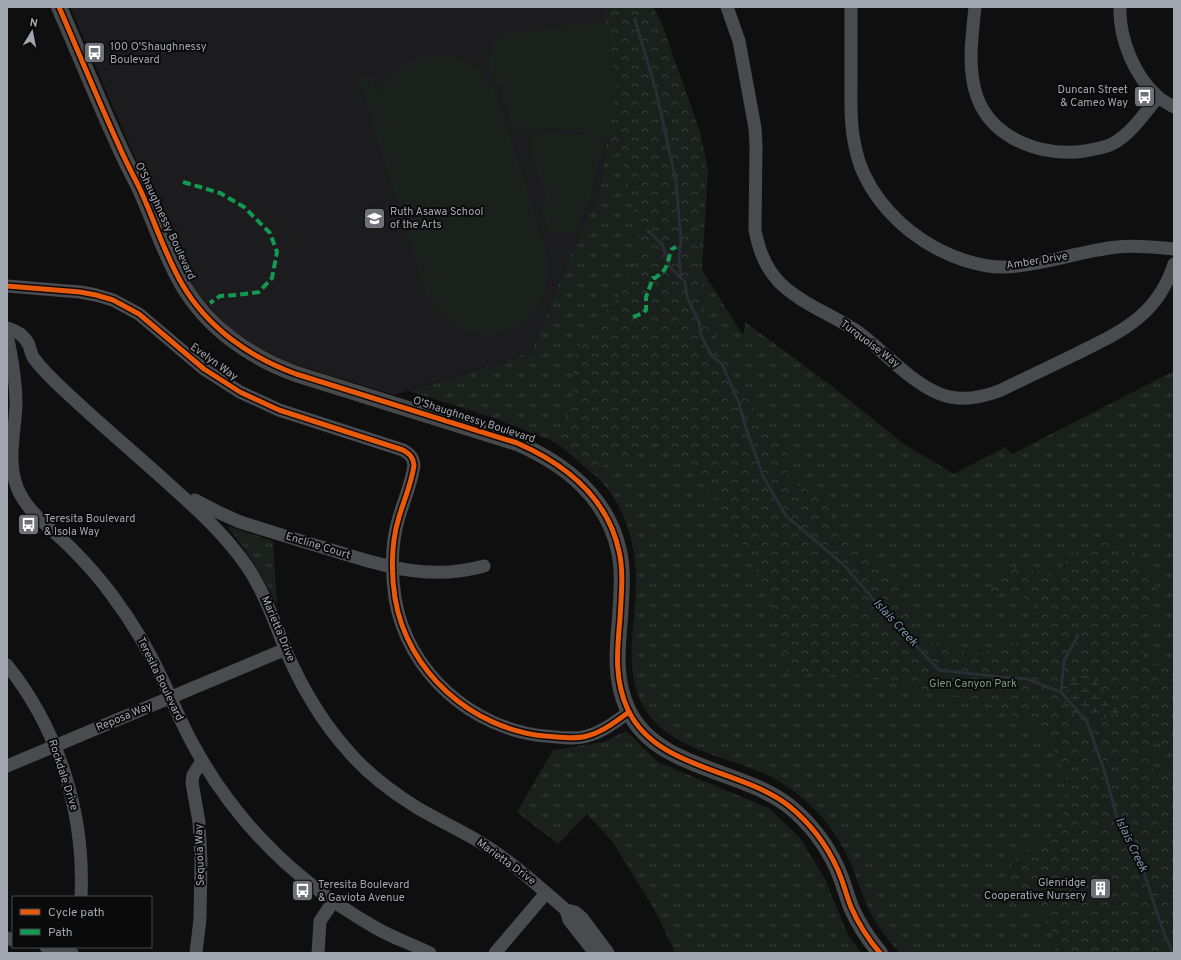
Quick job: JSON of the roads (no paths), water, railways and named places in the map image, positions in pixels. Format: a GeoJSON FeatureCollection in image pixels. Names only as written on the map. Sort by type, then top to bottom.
{"type":"FeatureCollection","features":[{"type":"Feature","properties":{"kind":"main road","name":"O'Shaughnessy Boulevard"},"geometry":{"type":"LineString","coordinates":[[59,7],[170,260],[190,296],[215,326],[258,358],[284,370],[523,445],[556,462],[573,476],[589,492],[608,521],[613,531],[619,551],[622,583],[617,672],[621,692],[629,712],[644,732],[664,749],[682,759],[759,788],[788,805],[804,820],[819,837],[831,856],[841,876],[856,918],[868,938],[880,953]]}},
{"type":"Feature","properties":{"kind":"street","name":"Turquoise Way"},"geometry":{"type":"LineString","coordinates":[[727,7],[739,41],[752,107],[756,146],[755,230],[758,244],[768,269],[779,282],[793,294],[858,333],[929,389],[941,395],[956,398],[985,396],[999,391],[1111,337],[1138,319],[1150,307],[1169,279],[1174,264]]}},
{"type":"Feature","properties":{"kind":"street","name":"Amber Drive"},"geometry":{"type":"LineString","coordinates":[[851,7],[851,127],[860,165],[876,195],[888,211],[916,236],[932,246],[969,262],[987,266],[1005,267],[1023,266],[1116,247],[1136,246],[1174,249]]}},
{"type":"Feature","properties":{"kind":"street"},"geometry":{"type":"LineString","coordinates":[[975,7],[971,62],[972,77],[977,97],[996,125],[1014,139],[1024,144],[1051,152],[1065,153],[1098,148],[1112,144],[1129,131],[1158,97]]}},
{"type":"Feature","properties":{"kind":"street"},"geometry":{"type":"LineString","coordinates":[[1120,7],[1119,15],[1127,49],[1140,75],[1158,97],[1174,107]]}},
{"type":"Feature","properties":{"kind":"street","name":"Evelyn Way"},"geometry":{"type":"LineString","coordinates":[[7,286],[80,292],[113,300],[140,314],[204,369],[240,392],[279,410],[404,450],[409,453],[413,458],[414,471],[396,529],[392,567]]}},
{"type":"Feature","properties":{"kind":"street","name":"Marietta Drive"},"geometry":{"type":"LineString","coordinates":[[7,328],[19,332],[29,345],[33,356],[67,393],[211,522],[237,551],[256,580],[265,598],[304,689],[325,722],[350,754],[366,770],[405,800],[512,863],[566,910],[576,912],[608,953]]}},
{"type":"Feature","properties":{"kind":"street","name":"Teresita Boulevard"},"geometry":{"type":"LineString","coordinates":[[7,334],[15,387],[11,421],[11,486],[20,494],[31,510],[90,568],[122,609],[149,652],[183,726],[202,761],[221,792],[235,811],[284,862],[317,891],[378,929],[430,953]]}},
{"type":"Feature","properties":{"kind":"street"},"geometry":{"type":"LineString","coordinates":[[11,355],[26,353],[33,356]]}},
{"type":"Feature","properties":{"kind":"street","name":"Encline Court"},"geometry":{"type":"LineString","coordinates":[[164,479],[199,503],[240,522],[368,562],[415,572],[443,573],[484,566]]}},
{"type":"Feature","properties":{"kind":"street"},"geometry":{"type":"LineString","coordinates":[[392,567],[393,584],[399,616],[414,650],[436,682],[464,707],[501,726],[519,732],[578,738],[595,734],[603,730],[629,712]]}},
{"type":"Feature","properties":{"kind":"street","name":"Reposa Way"},"geometry":{"type":"LineString","coordinates":[[7,766],[286,649]]}},
{"type":"Feature","properties":{"kind":"street","name":"Rockdale Drive"},"geometry":{"type":"LineString","coordinates":[[7,665],[45,724],[55,746],[67,781],[76,818],[81,856],[81,896]]}},
{"type":"Feature","properties":{"kind":"street","name":"Sequoia Way"},"geometry":{"type":"LineString","coordinates":[[196,953],[200,919],[202,862],[199,822],[192,783],[193,775],[202,761]]}},
{"type":"Feature","properties":{"kind":"street"},"geometry":{"type":"LineString","coordinates":[[495,953],[546,893]]}},
{"type":"Feature","properties":{"kind":"street"},"geometry":{"type":"LineString","coordinates":[[318,953],[320,921],[333,902]]}},
{"type":"Feature","properties":{"kind":"street","name":"Marietta Drive"},"geometry":{"type":"LineString","coordinates":[[566,910],[569,920],[595,953]]}},
{"type":"Feature","properties":{"kind":"street"},"geometry":{"type":"LineString","coordinates":[[50,948],[72,953]]}},
{"type":"Feature","properties":{"kind":"waterway"},"geometry":{"type":"LineString","coordinates":[[635,19],[656,91],[676,181],[681,240],[679,257],[681,277]]}},
{"type":"Feature","properties":{"kind":"waterway","name":"Islais Creek"},"geometry":{"type":"LineString","coordinates":[[648,231],[662,244],[670,267],[685,282],[687,297],[699,322],[701,335],[711,355],[722,364],[739,403],[763,476],[786,516],[844,565],[886,614],[939,670],[1027,679],[1061,692],[1087,722],[1104,770],[1120,828],[1143,870],[1165,936],[1173,953]]}},
{"type":"Feature","properties":{"kind":"waterway"},"geometry":{"type":"LineString","coordinates":[[1061,692],[1064,661],[1078,635]]}},
{"type":"Feature","properties":{"kind":"place","name":"100 O'Shaughnessy Boulevard"},"geometry":{"type":"Point","coordinates":[95,53]}},
{"type":"Feature","properties":{"kind":"place","name":"Duncan Street & Cameo Way"},"geometry":{"type":"Point","coordinates":[1144,96]}},
{"type":"Feature","properties":{"kind":"place","name":"Ruth Asawa School of the Arts"},"geometry":{"type":"Point","coordinates":[374,218]}},
{"type":"Feature","properties":{"kind":"place","name":"Teresita Boulevard & Isola Way"},"geometry":{"type":"Point","coordinates":[29,525]}},
{"type":"Feature","properties":{"kind":"place","name":"Glenridge Cooperative Nursery"},"geometry":{"type":"Point","coordinates":[1101,889]}},
{"type":"Feature","properties":{"kind":"place","name":"Teresita Boulevard & Gaviota Avenue"},"geometry":{"type":"Point","coordinates":[303,891]}},
{"type":"Feature","properties":{"kind":"park label","name":"Glen Canyon Park"},"geometry":{"type":"Point","coordinates":[973,684]}}]}
